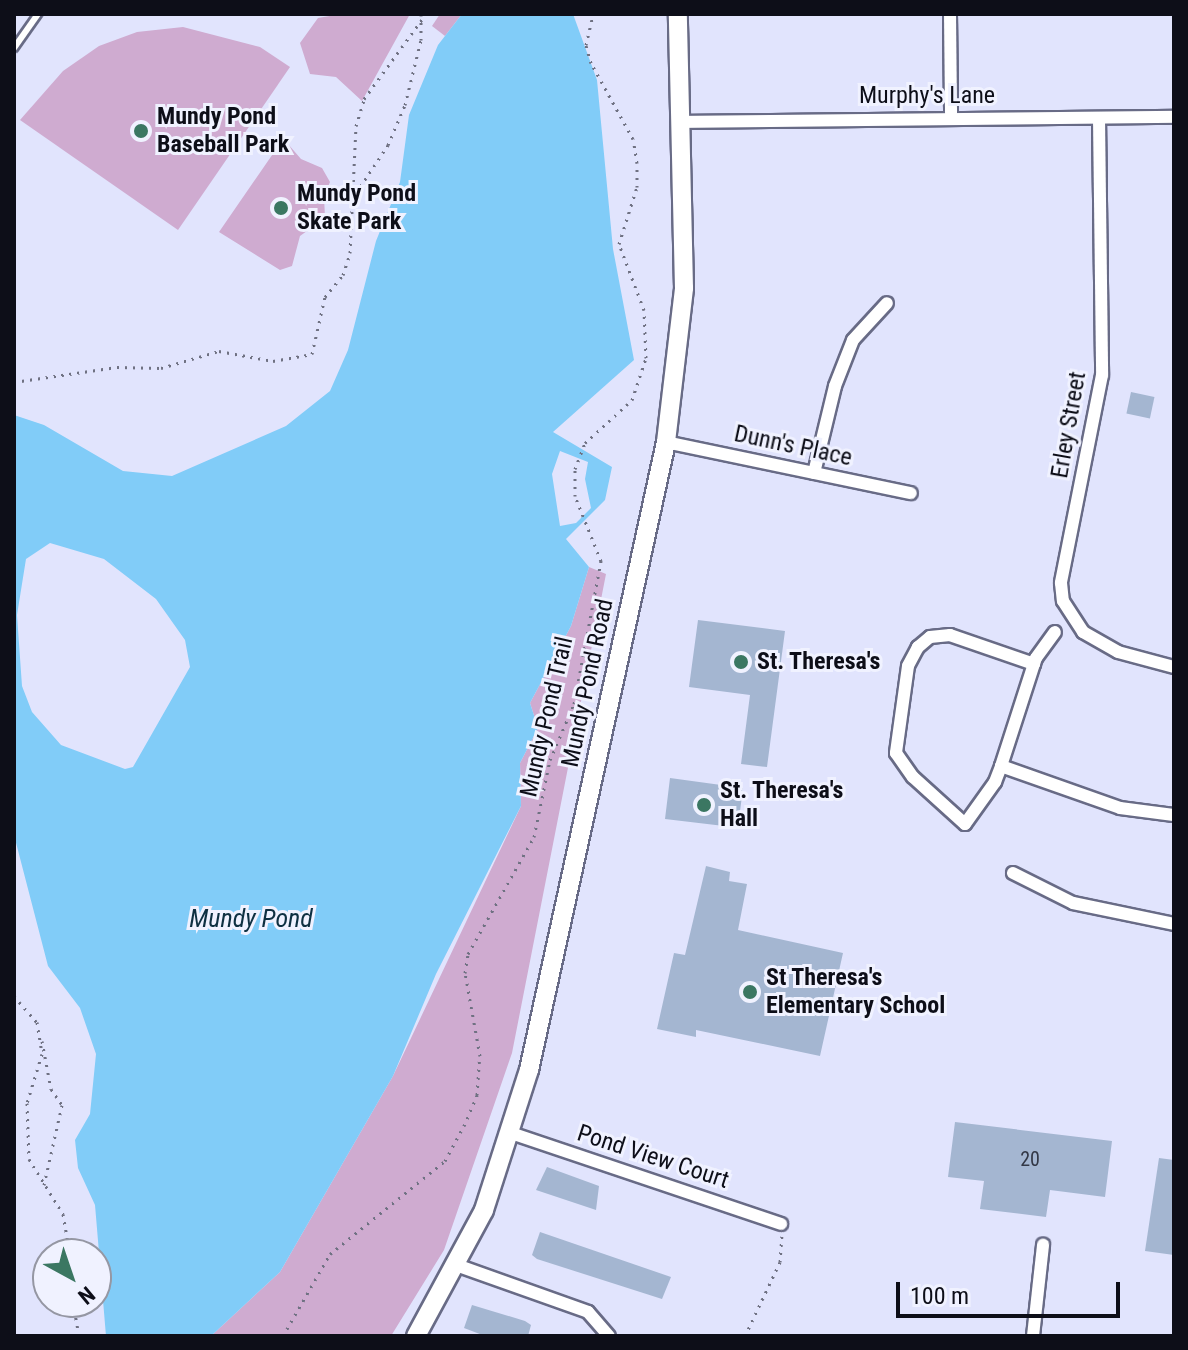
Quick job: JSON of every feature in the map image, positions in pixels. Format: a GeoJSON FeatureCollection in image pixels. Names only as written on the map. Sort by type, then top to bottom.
{"type":"FeatureCollection","features":[{"type":"Feature","properties":{"kind":"street","name":"Mundy Pond Road"},"geometry":{"type":"LineString","coordinates":[[416,1336],[459,1266],[511,1133],[666,442],[683,301],[678,14]]}},
{"type":"Feature","properties":{"kind":"street"},"geometry":{"type":"LineString","coordinates":[[950,14],[951,117]]}},
{"type":"Feature","properties":{"kind":"street","name":"Murphy's Lane"},"geometry":{"type":"LineString","coordinates":[[680,122],[1174,117]]}},
{"type":"Feature","properties":{"kind":"street","name":"Erley Street"},"geometry":{"type":"LineString","coordinates":[[1099,118],[1102,375],[1061,583],[1072,617],[1091,638],[1118,652],[1174,667]]}},
{"type":"Feature","properties":{"kind":"street"},"geometry":{"type":"LineString","coordinates":[[814,473],[835,386],[853,340],[887,303]]}},
{"type":"Feature","properties":{"kind":"street","name":"Dunn's Place"},"geometry":{"type":"LineString","coordinates":[[666,442],[911,493]]}},
{"type":"Feature","properties":{"kind":"street"},"geometry":{"type":"LineString","coordinates":[[1034,664],[950,635],[930,637],[918,647],[908,666],[896,753],[903,766],[965,824],[986,800],[1001,766],[1041,646],[1055,632]]}},
{"type":"Feature","properties":{"kind":"street"},"geometry":{"type":"LineString","coordinates":[[1001,766],[1120,808],[1174,815]]}},
{"type":"Feature","properties":{"kind":"street"},"geometry":{"type":"LineString","coordinates":[[1013,873],[1073,903],[1174,924]]}},
{"type":"Feature","properties":{"kind":"street","name":"Pond View Court"},"geometry":{"type":"LineString","coordinates":[[511,1133],[781,1224]]}},
{"type":"Feature","properties":{"kind":"street"},"geometry":{"type":"LineString","coordinates":[[1033,1336],[1043,1245]]}},
{"type":"Feature","properties":{"kind":"street"},"geometry":{"type":"LineString","coordinates":[[459,1266],[588,1312],[609,1336]]}},
{"type":"Feature","properties":{"kind":"lane"},"geometry":{"type":"LineString","coordinates":[[14,48],[38,14]]}},
{"type":"Feature","properties":{"kind":"path"},"geometry":{"type":"LineString","coordinates":[[14,382],[117,367],[161,368],[219,351],[273,361],[312,354],[325,297],[343,275],[350,253],[356,126],[364,99],[421,16],[426,14]]}},
{"type":"Feature","properties":{"kind":"path","name":"Mundy Pond Trail"},"geometry":{"type":"LineString","coordinates":[[283,1336],[315,1273],[330,1254],[445,1161],[477,1095],[480,1047],[465,973],[468,954],[542,817],[550,760],[574,704],[601,561],[580,508],[574,483],[577,463],[585,443],[632,400],[646,358],[644,310],[619,244],[637,187],[637,163],[633,139],[591,63],[586,36],[593,14]]}},
{"type":"Feature","properties":{"kind":"path"},"geometry":{"type":"LineString","coordinates":[[355,195],[388,145],[405,105],[421,40],[421,16]]}},
{"type":"Feature","properties":{"kind":"path"},"geometry":{"type":"LineString","coordinates":[[14,996],[37,1022],[42,1054],[33,1075],[24,1136],[29,1159],[63,1214],[67,1238]]}},
{"type":"Feature","properties":{"kind":"path"},"geometry":{"type":"LineString","coordinates":[[40,1038],[48,1049],[51,1089],[62,1105],[44,1185]]}},
{"type":"Feature","properties":{"kind":"path"},"geometry":{"type":"LineString","coordinates":[[745,1336],[780,1262],[781,1224]]}},
{"type":"Feature","properties":{"kind":"shaded area"},"geometry":{"type":"Polygon","coordinates":[[[341,14],[410,14],[362,101],[336,77],[310,74],[300,43],[318,18],[341,14]]]}},
{"type":"Feature","properties":{"kind":"shaded area"},"geometry":{"type":"Polygon","coordinates":[[[440,14],[462,14],[445,36],[432,26],[440,14]]]}},
{"type":"Feature","properties":{"kind":"shaded area","name":"Mundy Pond Baseball Park"},"geometry":{"type":"Polygon","coordinates":[[[183,27],[260,47],[290,67],[178,230],[20,120],[63,71],[99,46],[137,32],[183,27]]]}},
{"type":"Feature","properties":{"kind":"shaded area","name":"Mundy Pond Skate Park"},"geometry":{"type":"Polygon","coordinates":[[[288,144],[301,159],[322,168],[330,182],[324,196],[325,218],[300,236],[292,266],[280,270],[219,232],[279,145],[288,144]]]}},
{"type":"Feature","properties":{"kind":"shaded area"},"geometry":{"type":"Polygon","coordinates":[[[589,567],[606,574],[512,1053],[444,1250],[391,1336],[211,1336],[280,1272],[393,1076],[521,806],[520,763],[538,728],[530,703],[571,626],[589,567]]]}},
{"type":"Feature","properties":{"kind":"water","name":"Mundy Pond"},"geometry":{"type":"Polygon","coordinates":[[[462,14],[573,14],[597,80],[613,249],[634,360],[553,432],[612,467],[605,500],[566,539],[589,567],[571,626],[530,703],[538,728],[520,763],[521,806],[436,974],[393,1076],[280,1272],[211,1336],[106,1336],[104,1318],[112,1318],[112,1238],[98,1238],[95,1205],[78,1168],[75,1140],[90,1114],[96,1054],[80,1008],[48,966],[14,835],[14,415],[44,425],[123,471],[172,476],[286,426],[330,391],[348,350],[376,241],[400,182],[409,115],[438,45],[462,14]],[[560,451],[552,474],[560,526],[576,523],[591,508],[585,479],[588,462],[560,451]],[[50,543],[26,559],[17,615],[22,686],[32,712],[61,745],[125,769],[133,767],[190,667],[185,640],[156,599],[104,559],[50,543]]]}},
{"type":"Feature","properties":{"kind":"building"},"geometry":{"type":"Polygon","coordinates":[[[1131,392],[1154,397],[1150,419],[1126,414],[1131,392]]]}},
{"type":"Feature","properties":{"kind":"building"},"geometry":{"type":"Polygon","coordinates":[[[698,620],[785,631],[767,767],[741,764],[750,695],[689,687],[698,620]]]}},
{"type":"Feature","properties":{"kind":"building"},"geometry":{"type":"Polygon","coordinates":[[[670,778],[743,788],[739,819],[725,818],[724,826],[665,819],[670,778]]]}},
{"type":"Feature","properties":{"kind":"building","name":"St Theresa's Elementary School"},"geometry":{"type":"Polygon","coordinates":[[[706,866],[730,872],[729,881],[747,884],[738,930],[843,953],[820,1056],[696,1030],[696,1037],[657,1029],[674,953],[685,955],[706,866]]]}},
{"type":"Feature","properties":{"kind":"building"},"geometry":{"type":"Polygon","coordinates":[[[955,1122],[1112,1141],[1105,1197],[1050,1190],[1046,1217],[980,1209],[984,1181],[948,1177],[955,1122]]]}},
{"type":"Feature","properties":{"kind":"building"},"geometry":{"type":"Polygon","coordinates":[[[1159,1158],[1174,1160],[1174,1255],[1145,1251],[1159,1158]]]}},
{"type":"Feature","properties":{"kind":"building"},"geometry":{"type":"Polygon","coordinates":[[[547,1167],[599,1186],[596,1210],[536,1190],[547,1167]]]}},
{"type":"Feature","properties":{"kind":"building"},"geometry":{"type":"Polygon","coordinates":[[[540,1232],[671,1277],[662,1299],[537,1259],[532,1255],[540,1232]]]}},
{"type":"Feature","properties":{"kind":"building"},"geometry":{"type":"Polygon","coordinates":[[[472,1305],[525,1321],[531,1325],[528,1336],[485,1336],[464,1328],[472,1305]]]}},
{"type":"Feature","properties":{"kind":"place","name":"Mundy Pond Baseball Park"},"geometry":{"type":"Point","coordinates":[141,131]}},
{"type":"Feature","properties":{"kind":"place","name":"Mundy Pond Skate Park"},"geometry":{"type":"Point","coordinates":[281,208]}},
{"type":"Feature","properties":{"kind":"place","name":"St. Theresa's"},"geometry":{"type":"Point","coordinates":[741,662]}},
{"type":"Feature","properties":{"kind":"place","name":"St. Theresa's Hall"},"geometry":{"type":"Point","coordinates":[704,805]}},
{"type":"Feature","properties":{"kind":"place","name":"St Theresa's Elementary School"},"geometry":{"type":"Point","coordinates":[750,992]}}]}
